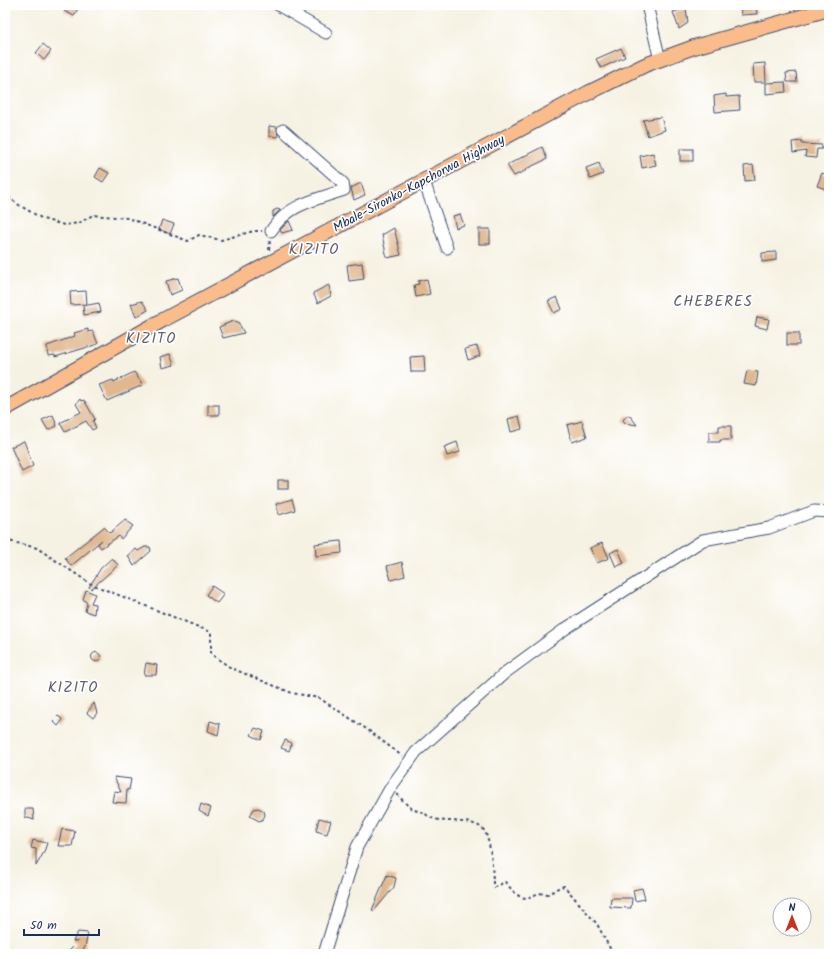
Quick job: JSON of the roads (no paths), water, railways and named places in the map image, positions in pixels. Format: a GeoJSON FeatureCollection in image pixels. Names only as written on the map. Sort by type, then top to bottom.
{"type":"FeatureCollection","features":[{"type":"Feature","properties":{"kind":"main road","name":"Mbale-Sironko-Kapchorwa Highway"},"geometry":{"type":"LineString","coordinates":[[5,409],[163,320],[588,93],[660,60],[694,47],[829,9]]}},
{"type":"Feature","properties":{"kind":"street"},"geometry":{"type":"LineString","coordinates":[[278,5],[326,33]]}},
{"type":"Feature","properties":{"kind":"street"},"geometry":{"type":"LineString","coordinates":[[647,5],[660,60]]}},
{"type":"Feature","properties":{"kind":"street"},"geometry":{"type":"LineString","coordinates":[[271,231],[277,221],[291,209],[344,190],[343,183],[283,130]]}},
{"type":"Feature","properties":{"kind":"street"},"geometry":{"type":"LineString","coordinates":[[424,181],[447,248]]}},
{"type":"Feature","properties":{"kind":"street"},"geometry":{"type":"LineString","coordinates":[[324,954],[357,847],[391,787],[416,752],[506,672],[565,629],[703,540],[769,528],[814,511],[829,512]]}},
{"type":"Feature","properties":{"kind":"district","name":"KIZITO"},"geometry":{"type":"Point","coordinates":[314,250]}},
{"type":"Feature","properties":{"kind":"district","name":"CHEBERES"},"geometry":{"type":"Point","coordinates":[713,302]}},
{"type":"Feature","properties":{"kind":"district","name":"KIZITO"},"geometry":{"type":"Point","coordinates":[151,339]}},
{"type":"Feature","properties":{"kind":"district","name":"KIZITO"},"geometry":{"type":"Point","coordinates":[73,688]}}]}
